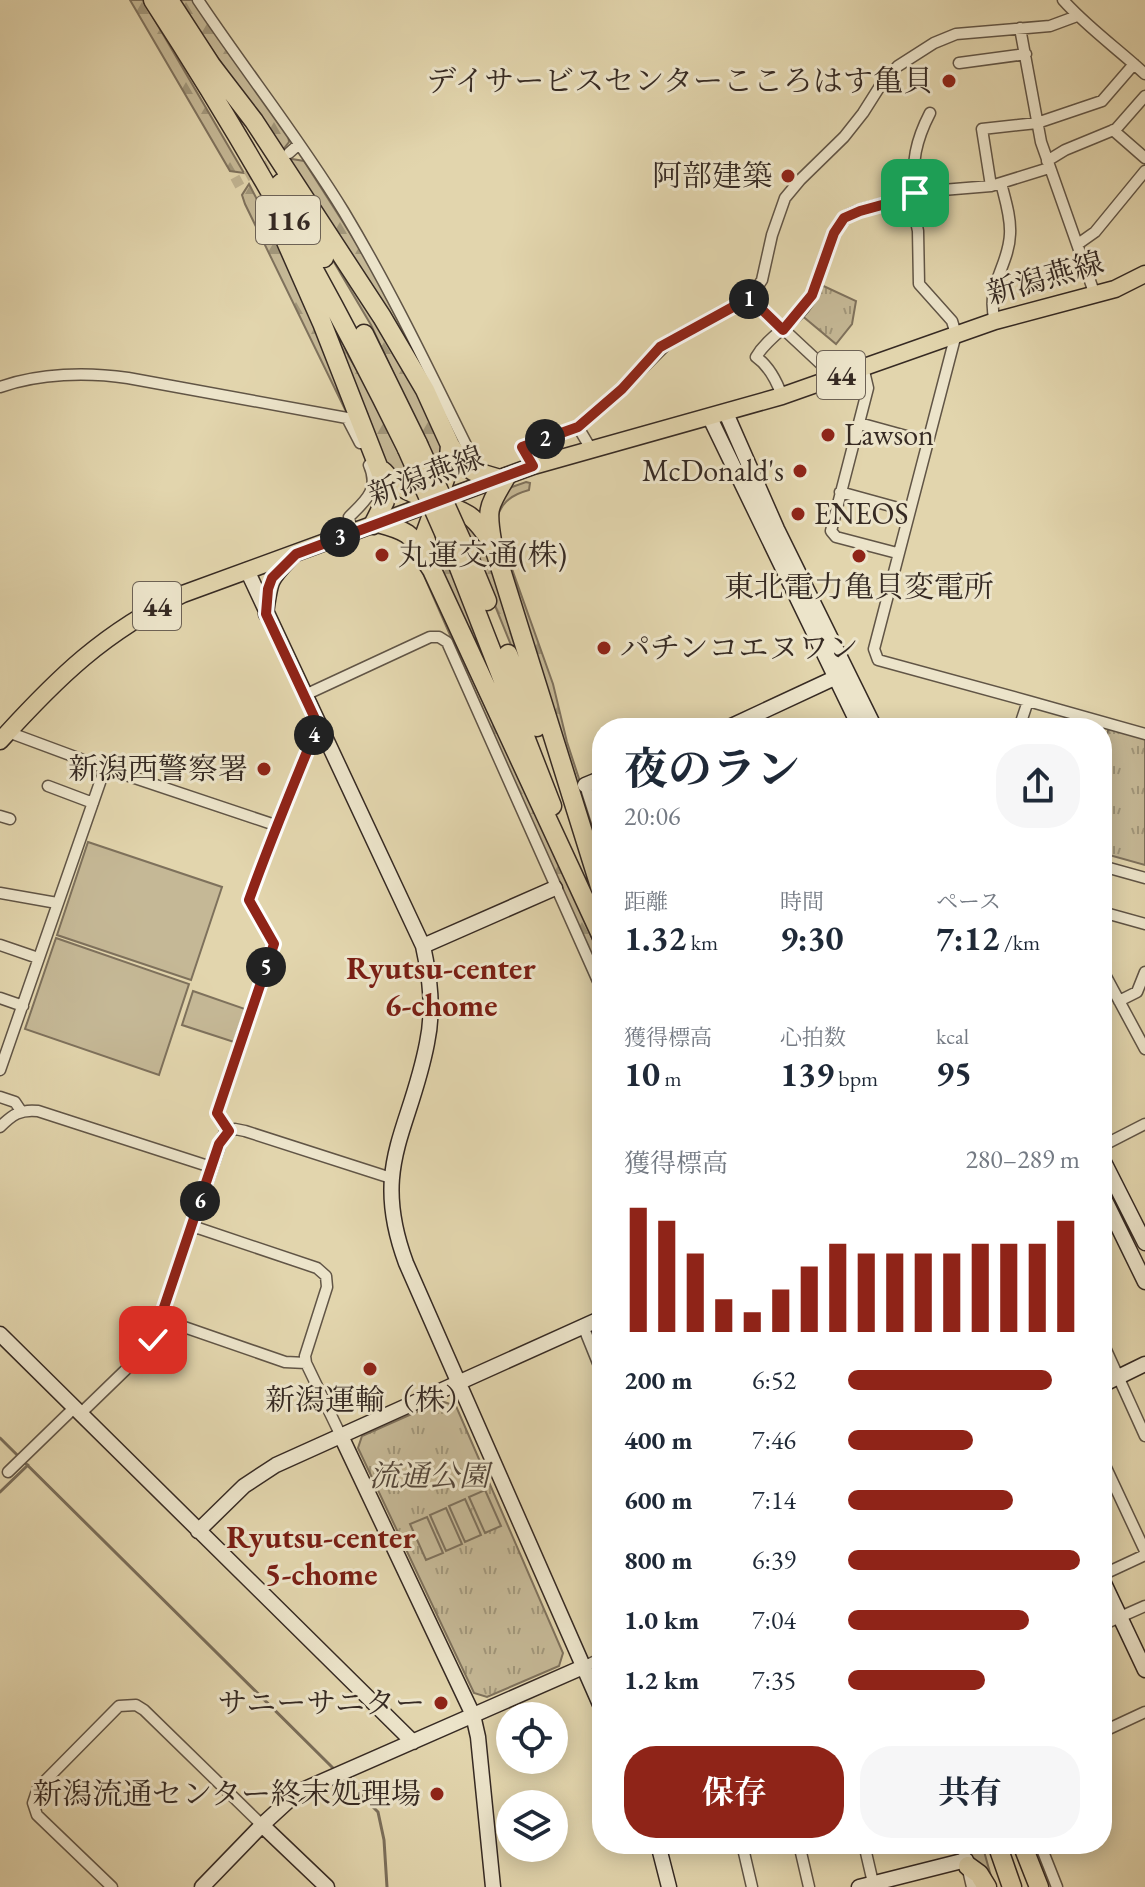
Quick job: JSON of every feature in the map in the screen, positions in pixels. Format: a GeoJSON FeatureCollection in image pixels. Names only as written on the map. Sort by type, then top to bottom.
{"type":"FeatureCollection","features":[{"type":"Feature","properties":{"kind":"highway","name":"116"},"geometry":{"type":"LineString","coordinates":[[153,0],[202,64]]}},
{"type":"Feature","properties":{"kind":"highway","name":"116"},"geometry":{"type":"LineString","coordinates":[[169,0],[412,446],[524,694],[592,874]]}},
{"type":"Feature","properties":{"kind":"highway"},"geometry":{"type":"LineString","coordinates":[[202,64],[254,121],[382,317],[458,445],[468,468],[503,478],[488,508],[488,524],[592,861]]}},
{"type":"Feature","properties":{"kind":"highway"},"geometry":{"type":"LineString","coordinates":[[202,64],[303,278],[378,466],[386,497],[376,524],[411,535],[432,570],[592,914]]}},
{"type":"Feature","properties":{"kind":"highway"},"geometry":{"type":"LineString","coordinates":[[432,570],[425,534],[458,445]]}},
{"type":"Feature","properties":{"kind":"highway"},"geometry":{"type":"LineString","coordinates":[[378,466],[402,489],[470,517],[492,541]]}},
{"type":"Feature","properties":{"kind":"highway","name":"116"},"geometry":{"type":"LineString","coordinates":[[462,558],[592,910]]}},
{"type":"Feature","properties":{"kind":"highway"},"geometry":{"type":"LineString","coordinates":[[990,1854],[999,1887]]}},
{"type":"Feature","properties":{"kind":"highway"},"geometry":{"type":"LineString","coordinates":[[1000,1854],[1012,1887]]}},
{"type":"Feature","properties":{"kind":"highway"},"geometry":{"type":"LineString","coordinates":[[1014,1854],[1025,1887]]}},
{"type":"Feature","properties":{"kind":"highway"},"geometry":{"type":"LineString","coordinates":[[1026,1854],[1039,1887]]}},
{"type":"Feature","properties":{"kind":"highway"},"geometry":{"type":"LineString","coordinates":[[967,1863],[987,1887]]}},
{"type":"Feature","properties":{"kind":"main road","name":"新潟燕線"},"geometry":{"type":"LineString","coordinates":[[3,736],[71,667],[111,635],[173,599],[533,466],[782,396],[995,321],[1095,295],[1145,274]]}},
{"type":"Feature","properties":{"kind":"street"},"geometry":{"type":"LineString","coordinates":[[198,0],[343,210],[378,272],[458,445]]}},
{"type":"Feature","properties":{"kind":"street"},"geometry":{"type":"LineString","coordinates":[[1063,0],[1077,16],[1145,74]]}},
{"type":"Feature","properties":{"kind":"street"},"geometry":{"type":"LineString","coordinates":[[533,466],[522,447],[578,427],[622,389],[660,347],[750,298],[762,280],[772,235],[785,198],[853,127],[890,73],[945,37],[968,32],[1050,26],[1077,16]]}},
{"type":"Feature","properties":{"kind":"street"},"geometry":{"type":"LineString","coordinates":[[1020,28],[1037,123],[1048,164],[1095,295]]}},
{"type":"Feature","properties":{"kind":"street"},"geometry":{"type":"LineString","coordinates":[[959,63],[1026,54]]}},
{"type":"Feature","properties":{"kind":"street"},"geometry":{"type":"LineString","coordinates":[[995,321],[991,301],[1010,237],[1008,211],[996,184],[982,129],[1037,123],[1102,101],[1134,64]]}},
{"type":"Feature","properties":{"kind":"street"},"geometry":{"type":"LineString","coordinates":[[782,396],[778,383],[756,357],[812,295],[834,233],[844,218],[943,188],[996,184],[1048,164],[1065,150],[1113,130],[1145,96]]}},
{"type":"Feature","properties":{"kind":"street"},"geometry":{"type":"LineString","coordinates":[[930,113],[917,139],[912,171],[919,284],[952,321],[956,334],[874,649],[878,660],[1088,718]]}},
{"type":"Feature","properties":{"kind":"street"},"geometry":{"type":"LineString","coordinates":[[1113,130],[1145,158]]}},
{"type":"Feature","properties":{"kind":"street"},"geometry":{"type":"LineString","coordinates":[[289,153],[299,144]]}},
{"type":"Feature","properties":{"kind":"street"},"geometry":{"type":"LineString","coordinates":[[1078,244],[1095,232],[1145,171]]}},
{"type":"Feature","properties":{"kind":"street"},"geometry":{"type":"LineString","coordinates":[[750,298],[823,366],[829,379]]}},
{"type":"Feature","properties":{"kind":"street"},"geometry":{"type":"LineString","coordinates":[[863,367],[868,388],[831,526],[833,534],[897,553]]}},
{"type":"Feature","properties":{"kind":"street"},"geometry":{"type":"LineString","coordinates":[[0,387],[47,377],[110,376],[347,418],[373,474],[371,494],[366,503],[349,517],[352,533]]}},
{"type":"Feature","properties":{"kind":"street"},"geometry":{"type":"LineString","coordinates":[[718,416],[777,529],[841,675],[856,718]]}},
{"type":"Feature","properties":{"kind":"street"},"geometry":{"type":"LineString","coordinates":[[859,423],[928,442]]}},
{"type":"Feature","properties":{"kind":"street"},"geometry":{"type":"LineString","coordinates":[[578,427],[591,449]]}},
{"type":"Feature","properties":{"kind":"street"},"geometry":{"type":"LineString","coordinates":[[840,492],[909,511]]}},
{"type":"Feature","properties":{"kind":"street"},"geometry":{"type":"LineString","coordinates":[[266,614],[272,578],[296,554]]}},
{"type":"Feature","properties":{"kind":"street"},"geometry":{"type":"LineString","coordinates":[[247,570],[423,946],[430,986],[428,1041],[397,1143],[391,1178],[391,1211],[399,1245],[592,1687]]}},
{"type":"Feature","properties":{"kind":"street"},"geometry":{"type":"LineString","coordinates":[[305,695],[430,637],[443,639],[592,968]]}},
{"type":"Feature","properties":{"kind":"street"},"geometry":{"type":"LineString","coordinates":[[749,718],[841,675]]}},
{"type":"Feature","properties":{"kind":"street"},"geometry":{"type":"LineString","coordinates":[[841,675],[869,718]]}},
{"type":"Feature","properties":{"kind":"street"},"geometry":{"type":"LineString","coordinates":[[1022,718],[1028,701]]}},
{"type":"Feature","properties":{"kind":"street"},"geometry":{"type":"LineString","coordinates":[[229,1131],[217,1113],[274,944],[249,900],[275,825],[304,765],[318,725]]}},
{"type":"Feature","properties":{"kind":"street"},"geometry":{"type":"LineString","coordinates":[[1112,725],[1145,734]]}},
{"type":"Feature","properties":{"kind":"street"},"geometry":{"type":"LineString","coordinates":[[3,736],[275,825]]}},
{"type":"Feature","properties":{"kind":"street"},"geometry":{"type":"LineString","coordinates":[[0,1070],[105,768]]}},
{"type":"Feature","properties":{"kind":"street"},"geometry":{"type":"LineString","coordinates":[[592,782],[585,785],[592,807]]}},
{"type":"Feature","properties":{"kind":"street"},"geometry":{"type":"LineString","coordinates":[[48,786],[93,803]]}},
{"type":"Feature","properties":{"kind":"street"},"geometry":{"type":"LineString","coordinates":[[1112,869],[1145,878]]}},
{"type":"Feature","properties":{"kind":"street"},"geometry":{"type":"LineString","coordinates":[[423,946],[555,888]]}},
{"type":"Feature","properties":{"kind":"street"},"geometry":{"type":"LineString","coordinates":[[0,893],[57,903]]}},
{"type":"Feature","properties":{"kind":"street"},"geometry":{"type":"LineString","coordinates":[[1112,915],[1145,924]]}},
{"type":"Feature","properties":{"kind":"street"},"geometry":{"type":"LineString","coordinates":[[0,945],[38,958]]}},
{"type":"Feature","properties":{"kind":"street"},"geometry":{"type":"LineString","coordinates":[[1119,1001],[1141,987],[1145,972]]}},
{"type":"Feature","properties":{"kind":"street"},"geometry":{"type":"LineString","coordinates":[[1112,988],[1145,1049]]}},
{"type":"Feature","properties":{"kind":"street"},"geometry":{"type":"LineString","coordinates":[[0,998],[23,1006]]}},
{"type":"Feature","properties":{"kind":"street"},"geometry":{"type":"LineString","coordinates":[[0,1097],[15,1102],[21,1111]]}},
{"type":"Feature","properties":{"kind":"street"},"geometry":{"type":"LineString","coordinates":[[0,1127],[13,1114],[38,1111],[211,1167]]}},
{"type":"Feature","properties":{"kind":"street"},"geometry":{"type":"LineString","coordinates":[[1112,1141],[1145,1124]]}},
{"type":"Feature","properties":{"kind":"street"},"geometry":{"type":"LineString","coordinates":[[10,1470],[143,1353],[153,1340],[221,1139],[229,1131],[245,1131],[391,1178]]}},
{"type":"Feature","properties":{"kind":"street"},"geometry":{"type":"LineString","coordinates":[[1112,1178],[1145,1243]]}},
{"type":"Feature","properties":{"kind":"street"},"geometry":{"type":"LineString","coordinates":[[1112,1214],[1145,1282]]}},
{"type":"Feature","properties":{"kind":"street"},"geometry":{"type":"LineString","coordinates":[[192,1226],[326,1276],[327,1287],[306,1348],[306,1363],[473,1715],[478,1737],[493,1887]]}},
{"type":"Feature","properties":{"kind":"street"},"geometry":{"type":"LineString","coordinates":[[161,1319],[285,1362],[306,1363]]}},
{"type":"Feature","properties":{"kind":"street"},"geometry":{"type":"LineString","coordinates":[[198,1531],[234,1495],[265,1471],[592,1322]]}},
{"type":"Feature","properties":{"kind":"street"},"geometry":{"type":"LineString","coordinates":[[583,1326],[592,1348]]}},
{"type":"Feature","properties":{"kind":"street"},"geometry":{"type":"LineString","coordinates":[[0,1334],[413,1742]]}},
{"type":"Feature","properties":{"kind":"street"},"geometry":{"type":"LineString","coordinates":[[1112,1364],[1145,1436]]}},
{"type":"Feature","properties":{"kind":"street"},"geometry":{"type":"LineString","coordinates":[[1112,1380],[1145,1364]]}},
{"type":"Feature","properties":{"kind":"street"},"geometry":{"type":"LineString","coordinates":[[1112,1481],[1145,1553],[1112,1571]]}},
{"type":"Feature","properties":{"kind":"street"},"geometry":{"type":"LineString","coordinates":[[1112,1601],[1144,1665]]}},
{"type":"Feature","properties":{"kind":"street"},"geometry":{"type":"LineString","coordinates":[[1112,1620],[1145,1606]]}},
{"type":"Feature","properties":{"kind":"street"},"geometry":{"type":"LineString","coordinates":[[202,1887],[289,1798],[592,1663]]}},
{"type":"Feature","properties":{"kind":"street"},"geometry":{"type":"LineString","coordinates":[[112,1887],[37,1815],[33,1803],[38,1788],[119,1706],[136,1705],[327,1887]]}},
{"type":"Feature","properties":{"kind":"street"},"geometry":{"type":"LineString","coordinates":[[1112,1727],[1145,1712]]}},
{"type":"Feature","properties":{"kind":"street"},"geometry":{"type":"LineString","coordinates":[[661,1854],[669,1887]]}},
{"type":"Feature","properties":{"kind":"street"},"geometry":{"type":"LineString","coordinates":[[744,1854],[752,1887]]}},
{"type":"Feature","properties":{"kind":"street"},"geometry":{"type":"LineString","coordinates":[[801,1854],[809,1887]]}},
{"type":"Feature","properties":{"kind":"street"},"geometry":{"type":"LineString","coordinates":[[865,1854],[868,1886],[967,1863]]}},
{"type":"Feature","properties":{"kind":"street"},"geometry":{"type":"LineString","coordinates":[[965,1854],[972,1887]]}},
{"type":"Feature","properties":{"kind":"street"},"geometry":{"type":"LineString","coordinates":[[1044,1854],[1057,1887]]}},
{"type":"Feature","properties":{"kind":"green space"},"geometry":{"type":"Polygon","coordinates":[[[130,0],[143,0],[244,173],[230,171],[130,0]]]}},
{"type":"Feature","properties":{"kind":"green space"},"geometry":{"type":"Polygon","coordinates":[[[178,0],[193,0],[288,134],[289,142],[282,151],[178,0]]]}},
{"type":"Feature","properties":{"kind":"green space"},"geometry":{"type":"Polygon","coordinates":[[[287,161],[304,161],[366,258],[449,420],[287,161]]]}},
{"type":"Feature","properties":{"kind":"green space"},"geometry":{"type":"Polygon","coordinates":[[[249,184],[289,262],[375,471],[245,204],[242,195],[249,184]]]}},
{"type":"Feature","properties":{"kind":"green space"},"geometry":{"type":"Polygon","coordinates":[[[329,245],[381,322],[445,447],[442,478],[371,325],[328,252],[329,245]]]}},
{"type":"Feature","properties":{"kind":"green space"},"geometry":{"type":"Polygon","coordinates":[[[817,283],[856,301],[852,324],[836,344],[800,314],[817,283]]]}},
{"type":"Feature","properties":{"kind":"green space"},"geometry":{"type":"Polygon","coordinates":[[[317,301],[333,319],[417,491],[390,474],[317,301]]]}},
{"type":"Feature","properties":{"kind":"green space"},"geometry":{"type":"Polygon","coordinates":[[[530,483],[529,490],[506,501],[496,524],[553,684],[567,742],[592,818],[592,833],[493,523],[495,500],[512,487],[530,483]]]}},
{"type":"Feature","properties":{"kind":"green space"},"geometry":{"type":"Polygon","coordinates":[[[457,512],[481,530],[541,719],[457,512]]]}},
{"type":"Feature","properties":{"kind":"green space"},"geometry":{"type":"Polygon","coordinates":[[[433,526],[533,775],[451,601],[432,548],[433,526]]]}},
{"type":"Feature","properties":{"kind":"green space"},"geometry":{"type":"Polygon","coordinates":[[[415,555],[580,910],[592,938],[592,959],[415,555]]]}},
{"type":"Feature","properties":{"kind":"green space"},"geometry":{"type":"Polygon","coordinates":[[[1112,727],[1145,736],[1145,865],[1112,856],[1112,727]]]}},
{"type":"Feature","properties":{"kind":"green space"},"geometry":{"type":"Polygon","coordinates":[[[88,842],[222,887],[191,980],[57,935],[88,842]]]}},
{"type":"Feature","properties":{"kind":"green space"},"geometry":{"type":"Polygon","coordinates":[[[56,938],[189,984],[159,1075],[25,1029],[56,938]]]}},
{"type":"Feature","properties":{"kind":"green space"},"geometry":{"type":"Polygon","coordinates":[[[193,991],[245,1009],[234,1042],[182,1025],[193,991]]]}},
{"type":"Feature","properties":{"kind":"green space","name":"流通公園"},"geometry":{"type":"Polygon","coordinates":[[[441,1401],[456,1406],[563,1653],[559,1666],[487,1697],[474,1693],[358,1448],[362,1436],[441,1401]]]}},
{"type":"Feature","properties":{"kind":"green space"},"geometry":{"type":"Polygon","coordinates":[[[485,1490],[501,1526],[485,1533],[469,1497],[485,1490]]]}},
{"type":"Feature","properties":{"kind":"green space"},"geometry":{"type":"Polygon","coordinates":[[[465,1499],[481,1535],[465,1542],[449,1506],[465,1499]]]}},
{"type":"Feature","properties":{"kind":"green space"},"geometry":{"type":"Polygon","coordinates":[[[446,1508],[462,1544],[446,1551],[430,1515],[446,1508]]]}},
{"type":"Feature","properties":{"kind":"green space"},"geometry":{"type":"Polygon","coordinates":[[[427,1517],[443,1553],[426,1560],[410,1524],[427,1517]]]}},
{"type":"Feature","properties":{"kind":"green space"},"geometry":{"type":"Polygon","coordinates":[[[970,1854],[985,1854],[994,1887],[972,1862],[970,1854]]]}},
{"type":"Feature","properties":{"kind":"waterway"},"geometry":{"type":"LineString","coordinates":[[0,1438],[335,1770]]}},
{"type":"Feature","properties":{"kind":"waterway"},"geometry":{"type":"LineString","coordinates":[[0,1492],[28,1465]]}},
{"type":"Feature","properties":{"kind":"waterway"},"geometry":{"type":"LineString","coordinates":[[344,1778],[378,1812],[384,1840],[387,1887]]}},
{"type":"Feature","properties":{"kind":"tunnel"},"geometry":{"type":"LineString","coordinates":[[233,184],[280,158]]}},
{"type":"Feature","properties":{"kind":"place","name":"デイサービスセンターこころはす亀貝"},"geometry":{"type":"Point","coordinates":[949,81]}},
{"type":"Feature","properties":{"kind":"place","name":"阿部建築"},"geometry":{"type":"Point","coordinates":[788,176]}},
{"type":"Feature","properties":{"kind":"place","name":"Lawson"},"geometry":{"type":"Point","coordinates":[828,435]}},
{"type":"Feature","properties":{"kind":"place","name":"McDonald's"},"geometry":{"type":"Point","coordinates":[800,471]}},
{"type":"Feature","properties":{"kind":"place","name":"ENEOS"},"geometry":{"type":"Point","coordinates":[798,514]}},
{"type":"Feature","properties":{"kind":"place","name":"丸運交通(株)"},"geometry":{"type":"Point","coordinates":[382,555]}},
{"type":"Feature","properties":{"kind":"place","name":"東北電力亀貝変電所"},"geometry":{"type":"Point","coordinates":[859,556]}},
{"type":"Feature","properties":{"kind":"place","name":"パチンコエヌワン"},"geometry":{"type":"Point","coordinates":[604,648]}},
{"type":"Feature","properties":{"kind":"place","name":"新潟西警察署"},"geometry":{"type":"Point","coordinates":[264,769]}},
{"type":"Feature","properties":{"kind":"place","name":"新潟運輸（株）"},"geometry":{"type":"Point","coordinates":[370,1369]}},
{"type":"Feature","properties":{"kind":"place","name":"サニーサニター"},"geometry":{"type":"Point","coordinates":[441,1703]}},
{"type":"Feature","properties":{"kind":"place","name":"新潟流通センター終末処理場"},"geometry":{"type":"Point","coordinates":[437,1794]}},
{"type":"Feature","properties":{"kind":"district","name":"Ryutsu-center 6-chome"},"geometry":{"type":"Point","coordinates":[441,986]}},
{"type":"Feature","properties":{"kind":"district","name":"Ryutsu-center 5-chome"},"geometry":{"type":"Point","coordinates":[321,1556]}},
{"type":"Feature","properties":{"kind":"route"},"geometry":{"type":"LineString","coordinates":[[153,1340],[219,1144],[229,1131],[217,1113],[274,944],[249,900],[275,825],[304,765],[318,725],[266,614],[272,578],[296,554],[533,466],[522,447],[578,427],[622,389],[660,347],[750,298],[783,330],[809,301],[834,233],[844,218],[911,197],[915,193]]}}]}
